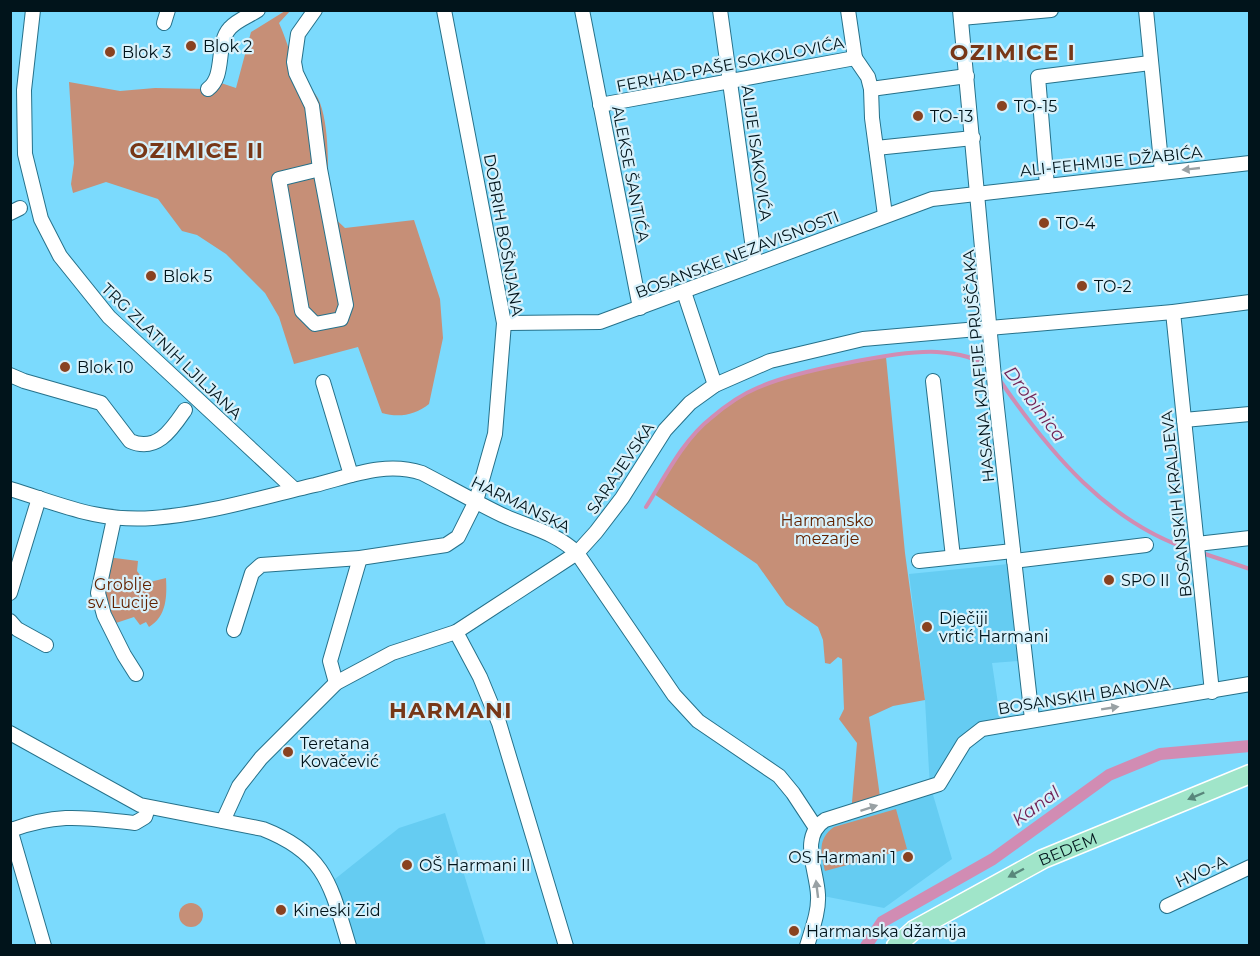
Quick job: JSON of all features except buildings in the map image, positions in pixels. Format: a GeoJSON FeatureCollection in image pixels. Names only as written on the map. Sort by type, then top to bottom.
{"type":"FeatureCollection","features":[{"type":"Feature","properties":{"kind":"main road","name":"BEDEM"},"geometry":{"type":"LineString","coordinates":[[896,945],[923,924],[1043,859],[1250,774]]}},
{"type":"Feature","properties":{"kind":"street","name":"TRG ZLATNIH LJILJANA"},"geometry":{"type":"LineString","coordinates":[[33,10],[24,90],[25,154],[41,219],[60,256],[109,317],[294,489]]}},
{"type":"Feature","properties":{"kind":"street"},"geometry":{"type":"LineString","coordinates":[[208,89],[215,81],[225,35],[230,28],[258,10]]}},
{"type":"Feature","properties":{"kind":"street"},"geometry":{"type":"LineString","coordinates":[[315,10],[298,34],[294,62],[296,73],[312,106],[320,169],[346,305],[341,319],[315,324],[302,311],[279,179],[320,169]]}},
{"type":"Feature","properties":{"kind":"street","name":"DOBRIH BOŠNJANA"},"geometry":{"type":"LineString","coordinates":[[360,558],[451,544],[458,537],[476,501],[495,434],[504,323],[444,10]]}},
{"type":"Feature","properties":{"kind":"street","name":"ALEKSE ŠANTIĆA"},"geometry":{"type":"LineString","coordinates":[[582,10],[640,309]]}},
{"type":"Feature","properties":{"kind":"street","name":"ALIJE ISAKOVIĆA"},"geometry":{"type":"LineString","coordinates":[[720,10],[755,263]]}},
{"type":"Feature","properties":{"kind":"street","name":"FERHAD-PAŠE SOKOLOVIĆA"},"geometry":{"type":"LineString","coordinates":[[600,105],[855,58],[848,10]]}},
{"type":"Feature","properties":{"kind":"street"},"geometry":{"type":"LineString","coordinates":[[960,14],[1051,10]]}},
{"type":"Feature","properties":{"kind":"street"},"geometry":{"type":"LineString","coordinates":[[1146,10],[1162,172]]}},
{"type":"Feature","properties":{"kind":"street","name":"HASANA KJAFIJE PRUŠČAKA"},"geometry":{"type":"LineString","coordinates":[[960,14],[996,399],[1032,719]]}},
{"type":"Feature","properties":{"kind":"street"},"geometry":{"type":"LineString","coordinates":[[855,58],[868,77],[871,89],[885,215]]}},
{"type":"Feature","properties":{"kind":"street"},"geometry":{"type":"LineString","coordinates":[[1047,186],[1038,77],[1150,63]]}},
{"type":"Feature","properties":{"kind":"street"},"geometry":{"type":"LineString","coordinates":[[871,89],[967,76]]}},
{"type":"Feature","properties":{"kind":"street"},"geometry":{"type":"LineString","coordinates":[[876,148],[973,138]]}},
{"type":"Feature","properties":{"kind":"street","name":"ALI-FEHMIJE DŽABIĆA"},"geometry":{"type":"LineString","coordinates":[[977,192],[1250,163]]}},
{"type":"Feature","properties":{"kind":"street","name":"BOSANSKE NEZAVISNOSTI"},"geometry":{"type":"LineString","coordinates":[[504,323],[600,322],[640,309],[885,215],[932,199],[977,192]]}},
{"type":"Feature","properties":{"kind":"street"},"geometry":{"type":"LineString","coordinates":[[684,292],[715,385]]}},
{"type":"Feature","properties":{"kind":"street","name":"SARAJEVSKA"},"geometry":{"type":"LineString","coordinates":[[223,821],[239,786],[261,758],[336,683],[392,653],[456,632],[577,553],[597,532],[622,498],[665,430],[690,403],[715,385],[770,361],[826,346],[898,334],[1173,312],[1250,302]]}},
{"type":"Feature","properties":{"kind":"street","name":"BOSANSKIH KRALJEVA"},"geometry":{"type":"LineString","coordinates":[[1173,312],[1212,692]]}},
{"type":"Feature","properties":{"kind":"street"},"geometry":{"type":"LineString","coordinates":[[10,375],[101,403],[130,441],[137,444],[154,444],[169,433],[184,410]]}},
{"type":"Feature","properties":{"kind":"street"},"geometry":{"type":"LineString","coordinates":[[933,381],[953,557]]}},
{"type":"Feature","properties":{"kind":"street"},"geometry":{"type":"LineString","coordinates":[[323,382],[351,475]]}},
{"type":"Feature","properties":{"kind":"street"},"geometry":{"type":"LineString","coordinates":[[1184,420],[1250,414]]}},
{"type":"Feature","properties":{"kind":"street","name":"HARMANSKA"},"geometry":{"type":"LineString","coordinates":[[10,489],[82,512],[114,519],[200,512],[386,467],[410,470],[557,537],[577,553],[680,701],[698,721],[779,776],[793,792],[816,828]]}},
{"type":"Feature","properties":{"kind":"street"},"geometry":{"type":"LineString","coordinates":[[10,593],[39,498]]}},
{"type":"Feature","properties":{"kind":"street"},"geometry":{"type":"LineString","coordinates":[[114,519],[98,593],[104,615],[124,656],[136,674]]}},
{"type":"Feature","properties":{"kind":"street"},"geometry":{"type":"LineString","coordinates":[[1197,546],[1250,538]]}},
{"type":"Feature","properties":{"kind":"street"},"geometry":{"type":"LineString","coordinates":[[919,561],[1146,545]]}},
{"type":"Feature","properties":{"kind":"street"},"geometry":{"type":"LineString","coordinates":[[234,630],[252,573],[261,564],[360,558],[330,661],[336,683]]}},
{"type":"Feature","properties":{"kind":"street"},"geometry":{"type":"LineString","coordinates":[[10,621],[17,629],[46,645]]}},
{"type":"Feature","properties":{"kind":"street"},"geometry":{"type":"LineString","coordinates":[[456,632],[480,676],[499,723],[566,945]]}},
{"type":"Feature","properties":{"kind":"street","name":"BOSANSKIH BANOVA"},"geometry":{"type":"LineString","coordinates":[[816,828],[825,820],[930,788],[945,777],[957,754],[971,736],[982,729],[1250,684]]}},
{"type":"Feature","properties":{"kind":"street"},"geometry":{"type":"LineString","coordinates":[[10,733],[96,782],[148,808],[264,829],[281,836],[311,857],[330,883],[349,945]]}},
{"type":"Feature","properties":{"kind":"street"},"geometry":{"type":"LineString","coordinates":[[44,945],[12,836],[36,821],[65,816],[135,823],[145,817],[148,808]]}},
{"type":"Feature","properties":{"kind":"street"},"geometry":{"type":"LineString","coordinates":[[807,945],[818,904],[810,847],[816,828]]}},
{"type":"Feature","properties":{"kind":"street","name":"HVO-A"},"geometry":{"type":"LineString","coordinates":[[1167,906],[1250,867]]}},
{"type":"Feature","properties":{"kind":"shaded area"},"geometry":{"type":"Polygon","coordinates":[[[1009,564],[1019,661],[992,663],[1001,724],[982,729],[931,788],[952,859],[884,908],[818,895],[816,828],[930,788],[925,700],[909,574],[1009,564]]]}},
{"type":"Feature","properties":{"kind":"shaded area","name":"OŠ Harmani II"},"geometry":{"type":"Polygon","coordinates":[[[445,813],[486,945],[349,945],[330,883],[399,828],[445,813]]]}},
{"type":"Feature","properties":{"kind":"green space"},"geometry":{"type":"Polygon","coordinates":[[[285,11],[290,11],[279,23],[298,74],[318,98],[326,128],[329,213],[345,228],[414,220],[440,299],[443,338],[429,404],[412,413],[395,415],[382,413],[358,347],[294,364],[279,317],[265,293],[226,254],[197,235],[182,231],[158,199],[106,182],[73,193],[71,184],[74,163],[69,82],[120,91],[155,88],[208,89],[215,81],[236,88],[251,32],[285,11]]]}},
{"type":"Feature","properties":{"kind":"green space","name":"Harmansko mezarje"},"geometry":{"type":"Polygon","coordinates":[[[886,357],[905,553],[925,700],[893,706],[869,717],[881,804],[851,814],[857,743],[839,719],[844,709],[842,659],[838,657],[830,664],[825,663],[823,640],[818,627],[786,605],[757,564],[654,494],[693,436],[728,404],[748,393],[793,376],[886,357]]]}},
{"type":"Feature","properties":{"kind":"green space","name":"Groblje sv. Lucije"},"geometry":{"type":"Polygon","coordinates":[[[107,557],[138,561],[137,571],[146,583],[166,578],[166,599],[163,611],[149,627],[146,622],[140,625],[134,617],[110,625],[101,577],[107,557]]]}},
{"type":"Feature","properties":{"kind":"green space"},"geometry":{"type":"Polygon","coordinates":[[[896,809],[907,849],[825,871],[822,858],[823,841],[834,827],[896,809]]]}},
{"type":"Feature","properties":{"kind":"green space"},"geometry":{"type":"Polygon","coordinates":[[[191,903],[196,904],[202,910],[202,920],[196,926],[191,927],[186,926],[180,920],[179,915],[180,910],[186,904],[191,903]]]}},
{"type":"Feature","properties":{"kind":"waterway","name":"Drobinica"},"geometry":{"type":"LineString","coordinates":[[646,507],[675,460],[701,427],[733,401],[757,388],[819,369],[873,358],[920,352],[937,352],[971,358],[989,367]]}},
{"type":"Feature","properties":{"kind":"waterway","name":"Drobinica"},"geometry":{"type":"LineString","coordinates":[[999,379],[1038,433],[1083,482],[1108,504],[1135,523],[1164,539],[1195,551]]}},
{"type":"Feature","properties":{"kind":"waterway","name":"Drobinica"},"geometry":{"type":"LineString","coordinates":[[1202,553],[1250,569]]}},
{"type":"Feature","properties":{"kind":"waterway","name":"Kanal"},"geometry":{"type":"LineString","coordinates":[[866,946],[882,922],[993,859],[1109,775],[1160,754],[1250,746]]}},
{"type":"Feature","properties":{"kind":"place","name":"Blok 2"},"geometry":{"type":"Point","coordinates":[191,46]}},
{"type":"Feature","properties":{"kind":"place","name":"Blok 3"},"geometry":{"type":"Point","coordinates":[110,52]}},
{"type":"Feature","properties":{"kind":"place","name":"TO-15"},"geometry":{"type":"Point","coordinates":[1002,106]}},
{"type":"Feature","properties":{"kind":"place","name":"TO-13"},"geometry":{"type":"Point","coordinates":[918,116]}},
{"type":"Feature","properties":{"kind":"place","name":"TO-4"},"geometry":{"type":"Point","coordinates":[1044,223]}},
{"type":"Feature","properties":{"kind":"place","name":"Blok 5"},"geometry":{"type":"Point","coordinates":[151,276]}},
{"type":"Feature","properties":{"kind":"place","name":"TO-2"},"geometry":{"type":"Point","coordinates":[1082,286]}},
{"type":"Feature","properties":{"kind":"place","name":"Blok 10"},"geometry":{"type":"Point","coordinates":[65,367]}},
{"type":"Feature","properties":{"kind":"place","name":"SPO II"},"geometry":{"type":"Point","coordinates":[1109,580]}},
{"type":"Feature","properties":{"kind":"place","name":"Dječiji vrtić Harmani"},"geometry":{"type":"Point","coordinates":[927,627]}},
{"type":"Feature","properties":{"kind":"place","name":"Teretana Kovačević"},"geometry":{"type":"Point","coordinates":[288,752]}},
{"type":"Feature","properties":{"kind":"place","name":"OS Harmani 1"},"geometry":{"type":"Point","coordinates":[908,857]}},
{"type":"Feature","properties":{"kind":"place","name":"OŠ Harmani II"},"geometry":{"type":"Point","coordinates":[407,865]}},
{"type":"Feature","properties":{"kind":"place","name":"Kineski Zid"},"geometry":{"type":"Point","coordinates":[281,910]}},
{"type":"Feature","properties":{"kind":"place","name":"Harmanska džamija"},"geometry":{"type":"Point","coordinates":[794,931]}},
{"type":"Feature","properties":{"kind":"district","name":"OZIMICE I"},"geometry":{"type":"Point","coordinates":[1013,52]}},
{"type":"Feature","properties":{"kind":"district","name":"OZIMICE II"},"geometry":{"type":"Point","coordinates":[197,150]}},
{"type":"Feature","properties":{"kind":"district","name":"HARMANI"},"geometry":{"type":"Point","coordinates":[451,710]}}]}
